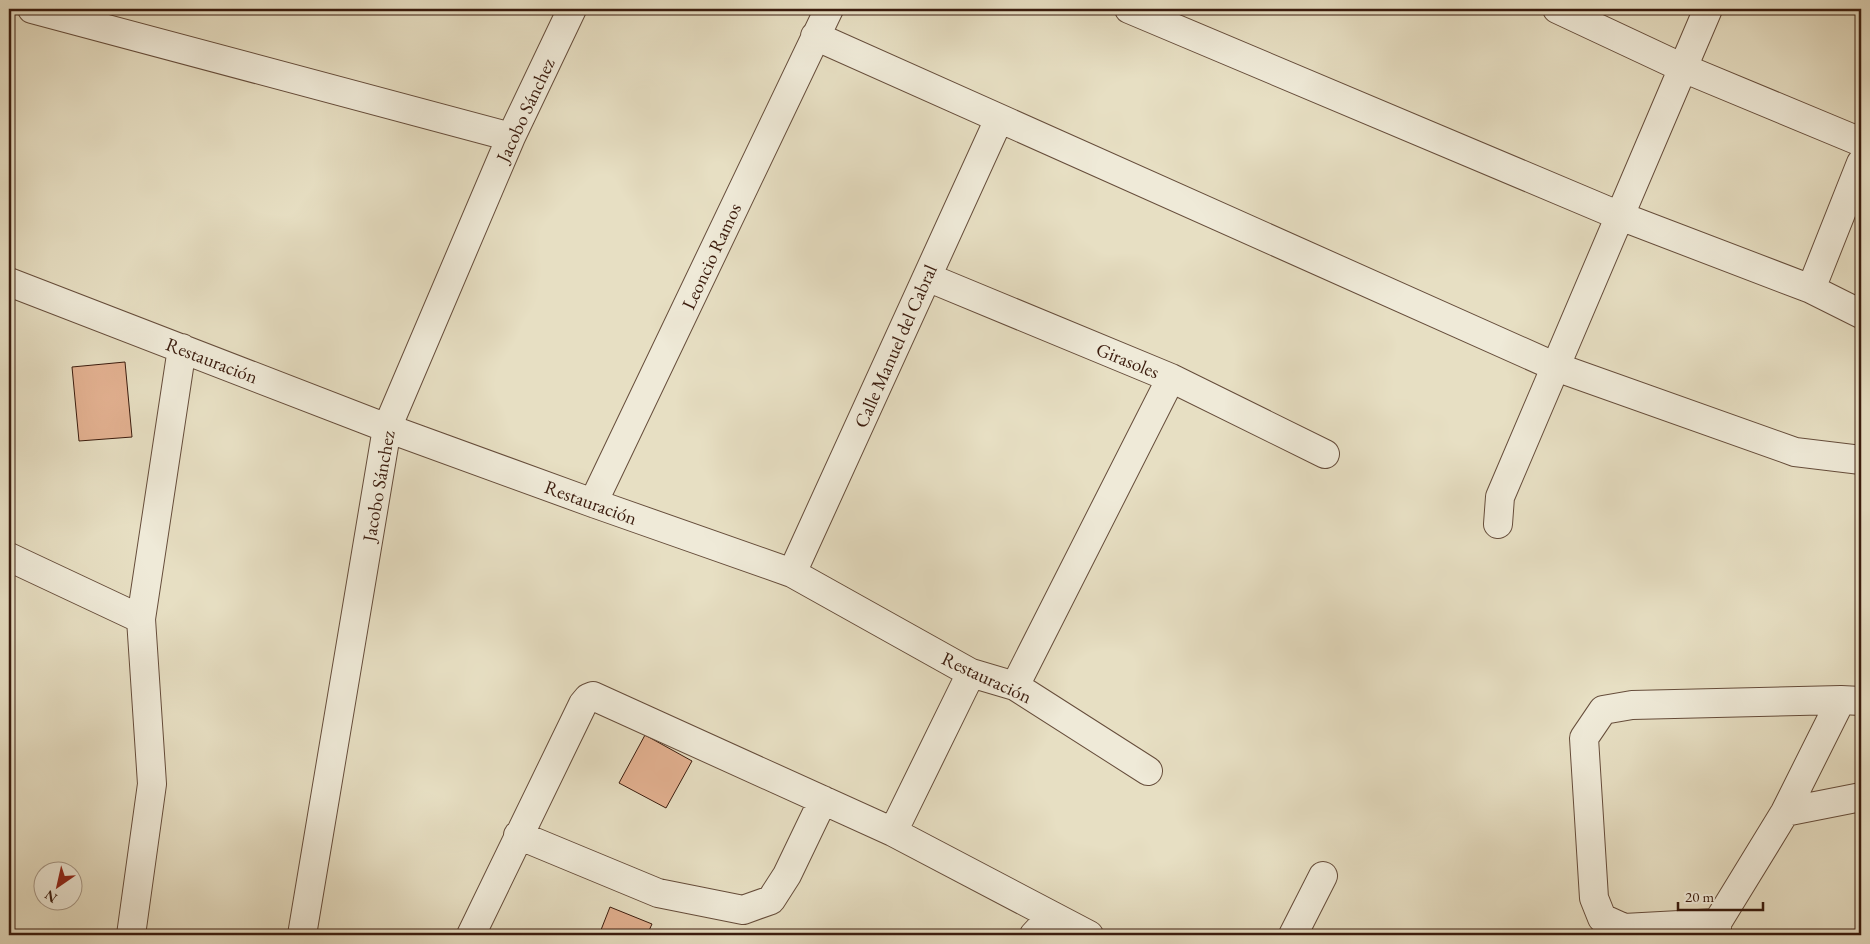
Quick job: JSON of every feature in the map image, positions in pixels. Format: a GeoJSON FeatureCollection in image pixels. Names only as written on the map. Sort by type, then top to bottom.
{"type":"FeatureCollection","features":[{"type":"Feature","properties":{"kind":"street"},"geometry":{"type":"LineString","coordinates":[[32,9],[511,137]]}},
{"type":"Feature","properties":{"kind":"street","name":"Jacobo Sánchez"},"geometry":{"type":"LineString","coordinates":[[302,935],[387,428],[511,137],[572,9]]}},
{"type":"Feature","properties":{"kind":"street","name":"Leoncio Ramos"},"geometry":{"type":"LineString","coordinates":[[593,503],[829,9]]}},
{"type":"Feature","properties":{"kind":"street"},"geometry":{"type":"LineString","coordinates":[[1129,9],[1620,216],[1811,288],[1861,314]]}},
{"type":"Feature","properties":{"kind":"street"},"geometry":{"type":"LineString","coordinates":[[1557,9],[1683,68],[1861,142]]}},
{"type":"Feature","properties":{"kind":"street"},"geometry":{"type":"LineString","coordinates":[[1498,524],[1500,497],[1708,9]]}},
{"type":"Feature","properties":{"kind":"street"},"geometry":{"type":"LineString","coordinates":[[815,36],[1556,367],[1795,452],[1861,460]]}},
{"type":"Feature","properties":{"kind":"street","name":"Calle Manuel del Cabral"},"geometry":{"type":"LineString","coordinates":[[792,573],[999,119]]}},
{"type":"Feature","properties":{"kind":"street"},"geometry":{"type":"LineString","coordinates":[[1811,288],[1861,163]]}},
{"type":"Feature","properties":{"kind":"street","name":"Girasoles"},"geometry":{"type":"LineString","coordinates":[[926,277],[1171,378],[1325,454]]}},
{"type":"Feature","properties":{"kind":"street","name":"Restauración"},"geometry":{"type":"LineString","coordinates":[[9,282],[387,428],[792,573],[971,673],[1015,686],[1148,771]]}},
{"type":"Feature","properties":{"kind":"street"},"geometry":{"type":"LineString","coordinates":[[131,935],[152,784],[141,620],[182,348]]}},
{"type":"Feature","properties":{"kind":"street"},"geometry":{"type":"LineString","coordinates":[[1015,686],[1171,378]]}},
{"type":"Feature","properties":{"kind":"street"},"geometry":{"type":"LineString","coordinates":[[9,557],[141,620]]}},
{"type":"Feature","properties":{"kind":"street"},"geometry":{"type":"LineString","coordinates":[[893,832],[971,673]]}},
{"type":"Feature","properties":{"kind":"street"},"geometry":{"type":"LineString","coordinates":[[471,935],[583,704],[588,698],[593,696],[893,832],[1089,935]]}},
{"type":"Feature","properties":{"kind":"street"},"geometry":{"type":"LineString","coordinates":[[1851,700],[1717,929],[1624,928],[1602,918],[1594,898],[1584,738],[1602,710],[1632,705],[1851,700]]}},
{"type":"Feature","properties":{"kind":"street"},"geometry":{"type":"LineString","coordinates":[[1785,812],[1861,797]]}},
{"type":"Feature","properties":{"kind":"street"},"geometry":{"type":"LineString","coordinates":[[518,835],[658,894],[743,910],[771,900],[788,875],[823,800]]}},
{"type":"Feature","properties":{"kind":"street"},"geometry":{"type":"LineString","coordinates":[[1293,935],[1323,876]]}},
{"type":"Feature","properties":{"kind":"street"},"geometry":{"type":"LineString","coordinates":[[1034,935],[1052,916]]}},
{"type":"Feature","properties":{"kind":"building"},"geometry":{"type":"Polygon","coordinates":[[[125,362],[132,437],[79,441],[72,367],[125,362]]]}},
{"type":"Feature","properties":{"kind":"building"},"geometry":{"type":"Polygon","coordinates":[[[645,735],[692,761],[666,808],[619,783],[645,735]]]}},
{"type":"Feature","properties":{"kind":"building"},"geometry":{"type":"Polygon","coordinates":[[[610,907],[652,924],[647,935],[599,935],[610,907]]]}}]}
